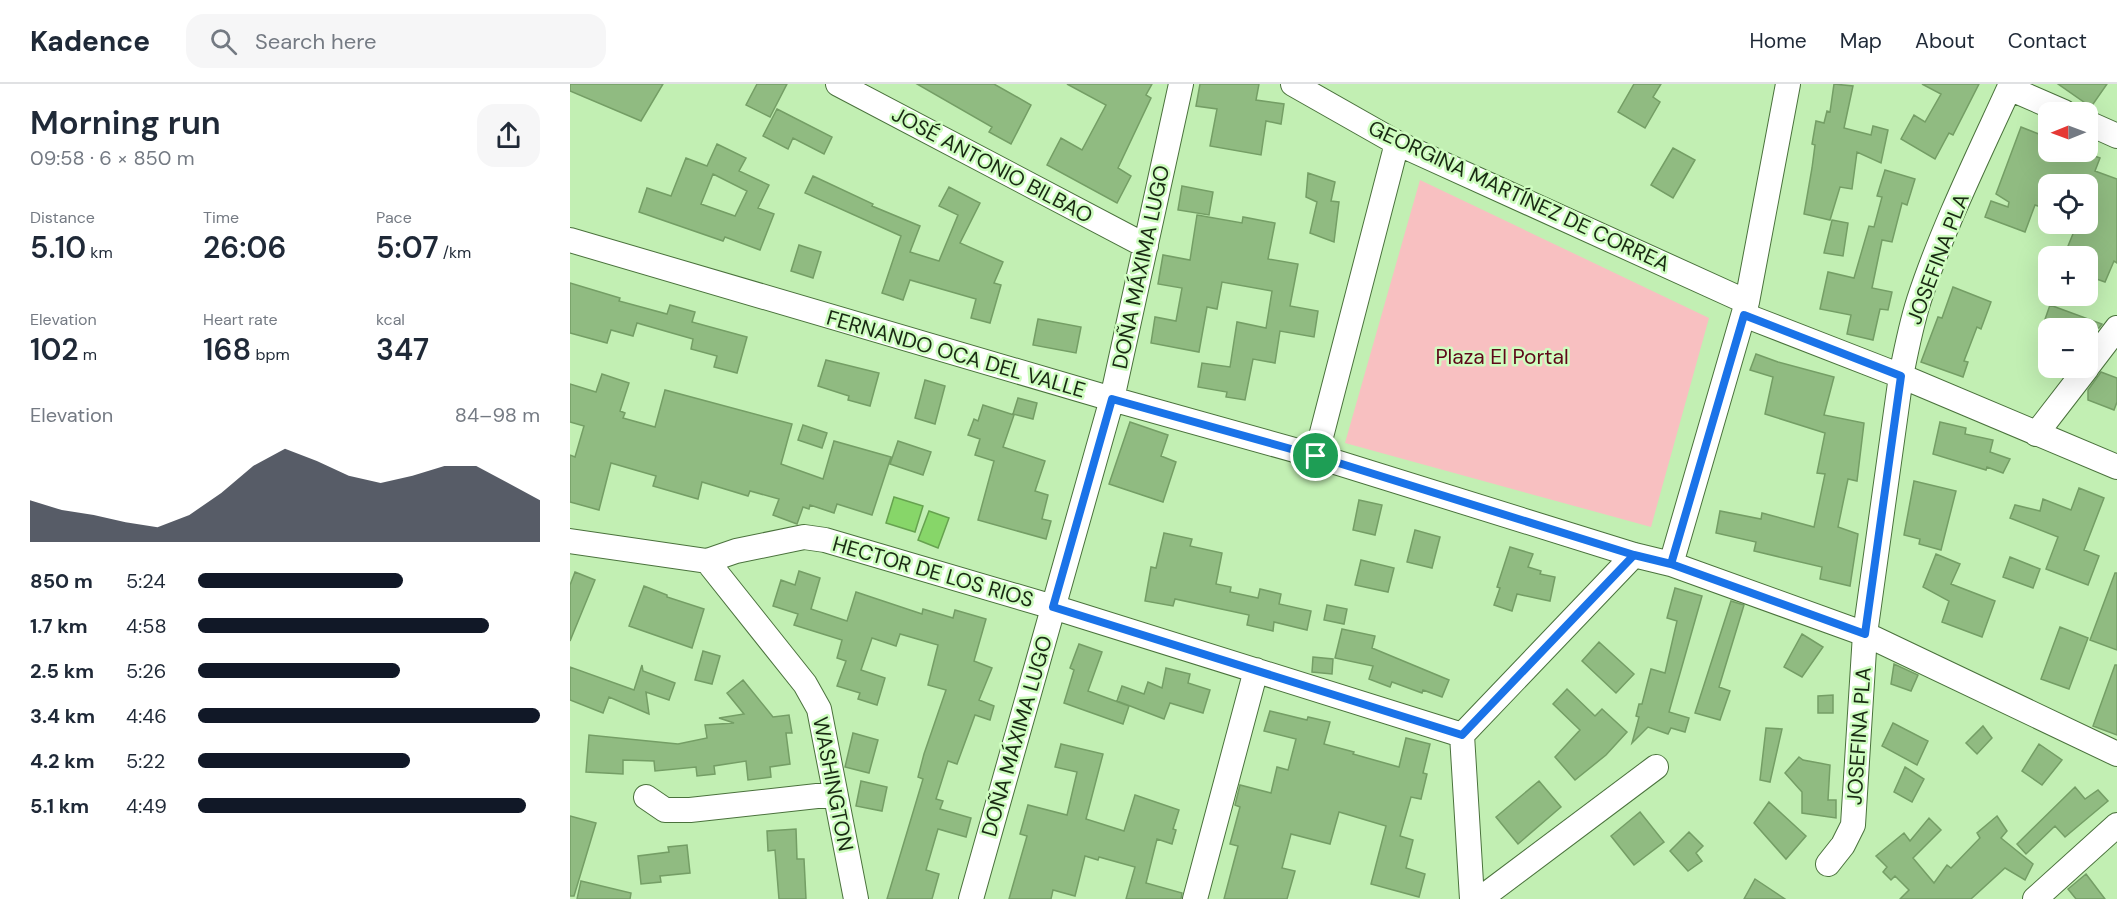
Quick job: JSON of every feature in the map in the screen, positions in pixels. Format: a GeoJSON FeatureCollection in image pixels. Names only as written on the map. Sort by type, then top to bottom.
{"type":"FeatureCollection","features":[{"type":"Feature","properties":{"kind":"street","name":"JOSÉ ANTONIO BILBAO"},"geometry":{"type":"LineString","coordinates":[[838,84],[1146,246]]}},
{"type":"Feature","properties":{"kind":"street","name":"DOÑA MÁXIMA LUGO"},"geometry":{"type":"LineString","coordinates":[[971,899],[1112,399],[1181,84]]}},
{"type":"Feature","properties":{"kind":"street","name":"GEORGINA MARTÍNEZ DE CORREA"},"geometry":{"type":"LineString","coordinates":[[1293,84],[1397,143],[1745,309],[2117,467]]}},
{"type":"Feature","properties":{"kind":"street"},"geometry":{"type":"LineString","coordinates":[[1671,564],[1745,309],[1787,84]]}},
{"type":"Feature","properties":{"kind":"street"},"geometry":{"type":"LineString","coordinates":[[2010,86],[2043,102]]}},
{"type":"Feature","properties":{"kind":"street","name":"JOSEFINA PLA"},"geometry":{"type":"LineString","coordinates":[[1828,864],[1843,845],[1853,825],[1865,634],[1901,376],[1918,301],[2010,86]]}},
{"type":"Feature","properties":{"kind":"street"},"geometry":{"type":"LineString","coordinates":[[2098,127],[2117,136]]}},
{"type":"Feature","properties":{"kind":"street"},"geometry":{"type":"LineString","coordinates":[[1316,456],[1397,143]]}},
{"type":"Feature","properties":{"kind":"street","name":"FERNANDO OCA DEL VALLE"},"geometry":{"type":"LineString","coordinates":[[570,240],[1112,399],[1316,456],[1634,555],[1671,564],[1865,634],[2117,754]]}},
{"type":"Feature","properties":{"kind":"street"},"geometry":{"type":"LineString","coordinates":[[2098,354],[2117,328]]}},
{"type":"Feature","properties":{"kind":"street"},"geometry":{"type":"LineString","coordinates":[[2036,434],[2079,378]]}},
{"type":"Feature","properties":{"kind":"street","name":"HECTOR DE LOS RIOS"},"geometry":{"type":"LineString","coordinates":[[570,541],[707,561],[736,551],[804,537],[825,540],[1053,607],[1462,735]]}},
{"type":"Feature","properties":{"kind":"street"},"geometry":{"type":"LineString","coordinates":[[1472,899],[1462,735],[1634,555]]}},
{"type":"Feature","properties":{"kind":"street","name":"WASHINGTON"},"geometry":{"type":"LineString","coordinates":[[707,561],[805,684],[819,709],[856,899]]}},
{"type":"Feature","properties":{"kind":"street"},"geometry":{"type":"LineString","coordinates":[[1195,899],[1256,670]]}},
{"type":"Feature","properties":{"kind":"street"},"geometry":{"type":"LineString","coordinates":[[1480,899],[1656,767]]}},
{"type":"Feature","properties":{"kind":"street"},"geometry":{"type":"LineString","coordinates":[[646,797],[665,810],[690,810],[835,794]]}},
{"type":"Feature","properties":{"kind":"street"},"geometry":{"type":"LineString","coordinates":[[2035,899],[2117,825]]}},
{"type":"Feature","properties":{"kind":"green space","name":"Plaza El Portal"},"geometry":{"type":"Polygon","coordinates":[[[1420,180],[1709,318],[1651,527],[1345,443],[1420,180]]]}},
{"type":"Feature","properties":{"kind":"shaded area"},"geometry":{"type":"Polygon","coordinates":[[[894,497],[923,506],[915,532],[886,523],[894,497]]]}},
{"type":"Feature","properties":{"kind":"shaded area"},"geometry":{"type":"Polygon","coordinates":[[[929,511],[949,518],[938,548],[918,540],[929,511]]]}},
{"type":"Feature","properties":{"kind":"building"},"geometry":{"type":"Polygon","coordinates":[[[570,84],[663,84],[641,121],[570,91],[570,84]]]}},
{"type":"Feature","properties":{"kind":"building"},"geometry":{"type":"Polygon","coordinates":[[[757,84],[787,84],[770,117],[746,105],[757,84]]]}},
{"type":"Feature","properties":{"kind":"building"},"geometry":{"type":"Polygon","coordinates":[[[917,84],[994,84],[1031,105],[1011,144],[989,132],[992,127],[917,84]]]}},
{"type":"Feature","properties":{"kind":"building"},"geometry":{"type":"Polygon","coordinates":[[[1067,84],[1152,84],[1146,95],[1151,98],[1118,168],[1131,176],[1117,203],[1047,165],[1061,138],[1082,150],[1106,105],[1067,84]]]}},
{"type":"Feature","properties":{"kind":"building"},"geometry":{"type":"Polygon","coordinates":[[[1200,84],[1259,84],[1256,100],[1284,104],[1281,124],[1266,121],[1261,155],[1210,146],[1217,109],[1196,106],[1200,84]]]}},
{"type":"Feature","properties":{"kind":"building"},"geometry":{"type":"Polygon","coordinates":[[[1634,84],[1661,84],[1653,97],[1660,102],[1645,128],[1618,112],[1634,84]]]}},
{"type":"Feature","properties":{"kind":"building"},"geometry":{"type":"Polygon","coordinates":[[[1834,84],[1853,86],[1844,128],[1871,135],[1873,126],[1888,130],[1881,163],[1857,152],[1852,189],[1840,187],[1830,220],[1804,214],[1815,145],[1812,144],[1816,121],[1824,123],[1827,111],[1830,112],[1834,84]]]}},
{"type":"Feature","properties":{"kind":"building"},"geometry":{"type":"Polygon","coordinates":[[[1922,84],[1979,84],[1953,135],[1949,133],[1935,159],[1901,139],[1914,115],[1925,122],[1941,94],[1922,84]]]}},
{"type":"Feature","properties":{"kind":"building"},"geometry":{"type":"Polygon","coordinates":[[[2058,84],[2107,84],[2094,102],[2084,102],[2058,84]]]}},
{"type":"Feature","properties":{"kind":"building"},"geometry":{"type":"Polygon","coordinates":[[[777,109],[832,137],[824,154],[793,138],[788,149],[763,136],[777,109]]]}},
{"type":"Feature","properties":{"kind":"building"},"geometry":{"type":"Polygon","coordinates":[[[2021,127],[2038,134],[2038,162],[2098,162],[2098,157],[2100,158],[2095,171],[2117,179],[2117,263],[2114,261],[2105,282],[2098,280],[2098,246],[2068,246],[2073,234],[2098,234],[2098,174],[2038,174],[2038,206],[2035,205],[2025,232],[1985,217],[1991,201],[2008,207],[2009,202],[1996,194],[2021,127]]]}},
{"type":"Feature","properties":{"kind":"building"},"geometry":{"type":"Polygon","coordinates":[[[717,144],[746,158],[739,171],[769,185],[758,208],[774,214],[760,250],[725,237],[723,241],[639,212],[647,188],[671,196],[686,158],[707,166],[717,144]],[[713,174],[701,204],[735,216],[747,191],[713,174]]]}},
{"type":"Feature","properties":{"kind":"building"},"geometry":{"type":"Polygon","coordinates":[[[1673,148],[1695,160],[1673,198],[1651,185],[1673,148]]]}},
{"type":"Feature","properties":{"kind":"building"},"geometry":{"type":"Polygon","coordinates":[[[1885,170],[1915,179],[1907,205],[1902,203],[1892,242],[1882,240],[1872,288],[1892,292],[1888,310],[1880,309],[1873,340],[1847,334],[1851,315],[1820,309],[1828,272],[1854,278],[1869,226],[1874,227],[1882,197],[1877,196],[1885,170]]]}},
{"type":"Feature","properties":{"kind":"building"},"geometry":{"type":"Polygon","coordinates":[[[1308,173],[1335,182],[1331,201],[1339,202],[1334,242],[1310,233],[1317,202],[1306,197],[1308,173]]]}},
{"type":"Feature","properties":{"kind":"building"},"geometry":{"type":"Polygon","coordinates":[[[813,176],[873,204],[872,206],[920,226],[910,252],[939,261],[958,215],[939,206],[949,187],[980,203],[960,243],[1003,262],[994,283],[1001,285],[990,323],[971,318],[976,299],[910,280],[903,300],[882,293],[901,236],[805,193],[813,176]]]}},
{"type":"Feature","properties":{"kind":"building"},"geometry":{"type":"Polygon","coordinates":[[[1182,186],[1213,192],[1209,215],[1178,210],[1182,186]]]}},
{"type":"Feature","properties":{"kind":"building"},"geometry":{"type":"Polygon","coordinates":[[[1197,215],[1242,223],[1243,217],[1275,223],[1268,259],[1298,264],[1290,306],[1318,311],[1314,337],[1280,331],[1275,363],[1253,359],[1245,400],[1226,397],[1227,392],[1198,387],[1202,363],[1230,367],[1237,322],[1266,328],[1272,291],[1222,282],[1217,309],[1207,307],[1199,352],[1151,343],[1155,317],[1176,321],[1182,288],[1158,284],[1163,255],[1190,260],[1197,215]]]}},
{"type":"Feature","properties":{"kind":"building"},"geometry":{"type":"Polygon","coordinates":[[[1832,220],[1848,223],[1843,256],[1824,253],[1832,220]]]}},
{"type":"Feature","properties":{"kind":"building"},"geometry":{"type":"Polygon","coordinates":[[[799,245],[821,252],[813,278],[791,271],[799,245]]]}},
{"type":"Feature","properties":{"kind":"building"},"geometry":{"type":"Polygon","coordinates":[[[570,283],[620,298],[619,301],[667,314],[670,305],[695,312],[692,322],[747,337],[737,373],[714,367],[717,356],[691,349],[693,339],[637,323],[633,336],[611,330],[607,343],[570,333],[570,283]]]}},
{"type":"Feature","properties":{"kind":"building"},"geometry":{"type":"Polygon","coordinates":[[[1953,287],[1991,302],[1981,329],[1977,327],[1964,361],[1968,362],[1963,377],[1921,362],[1938,317],[1942,318],[1953,287]]]}},
{"type":"Feature","properties":{"kind":"building"},"geometry":{"type":"Polygon","coordinates":[[[2050,306],[2053,306],[2086,318],[2045,318],[2050,306]]]}},
{"type":"Feature","properties":{"kind":"building"},"geometry":{"type":"Polygon","coordinates":[[[1038,319],[1081,327],[1076,353],[1033,345],[1038,319]]]}},
{"type":"Feature","properties":{"kind":"building"},"geometry":{"type":"Polygon","coordinates":[[[1756,354],[1834,377],[1824,415],[1864,423],[1857,481],[1848,479],[1838,527],[1858,534],[1850,586],[1820,579],[1822,567],[1754,551],[1756,542],[1716,533],[1720,511],[1761,519],[1762,513],[1814,527],[1825,474],[1817,473],[1825,433],[1765,414],[1773,377],[1750,370],[1756,354]]]}},
{"type":"Feature","properties":{"kind":"building"},"geometry":{"type":"Polygon","coordinates":[[[826,360],[879,373],[870,406],[848,400],[849,396],[818,386],[826,360]]]}},
{"type":"Feature","properties":{"kind":"building"},"geometry":{"type":"Polygon","coordinates":[[[2101,372],[2117,378],[2117,402],[2114,410],[2088,400],[2088,390],[2101,372]]]}},
{"type":"Feature","properties":{"kind":"building"},"geometry":{"type":"Polygon","coordinates":[[[602,374],[629,383],[620,411],[625,413],[623,418],[655,427],[665,390],[792,424],[781,464],[823,479],[834,441],[891,457],[872,515],[837,504],[834,513],[810,505],[809,509],[803,507],[797,524],[773,515],[779,499],[750,491],[748,496],[702,482],[698,499],[653,486],[656,476],[611,463],[599,510],[570,502],[570,455],[575,457],[584,426],[570,422],[570,384],[596,392],[602,374]]]}},
{"type":"Feature","properties":{"kind":"building"},"geometry":{"type":"Polygon","coordinates":[[[925,380],[945,386],[935,424],[915,418],[925,380]]]}},
{"type":"Feature","properties":{"kind":"building"},"geometry":{"type":"Polygon","coordinates":[[[1018,398],[1037,403],[1033,419],[1013,414],[1018,398]]]}},
{"type":"Feature","properties":{"kind":"building"},"geometry":{"type":"Polygon","coordinates":[[[983,405],[1014,415],[1003,447],[1045,461],[1035,491],[1048,495],[1042,519],[1051,521],[1046,539],[978,520],[994,461],[975,455],[980,439],[968,435],[974,419],[978,421],[983,405]]]}},
{"type":"Feature","properties":{"kind":"building"},"geometry":{"type":"Polygon","coordinates":[[[1130,422],[1168,435],[1161,456],[1176,462],[1163,502],[1109,484],[1130,422]]]}},
{"type":"Feature","properties":{"kind":"building"},"geometry":{"type":"Polygon","coordinates":[[[1940,422],[1966,428],[1965,434],[1993,440],[1990,452],[2010,459],[2003,473],[1933,454],[1940,422]]]}},
{"type":"Feature","properties":{"kind":"building"},"geometry":{"type":"Polygon","coordinates":[[[803,425],[827,433],[822,448],[798,440],[803,425]]]}},
{"type":"Feature","properties":{"kind":"building"},"geometry":{"type":"Polygon","coordinates":[[[898,441],[931,452],[923,475],[890,464],[898,441]]]}},
{"type":"Feature","properties":{"kind":"building"},"geometry":{"type":"Polygon","coordinates":[[[1914,481],[1956,491],[1941,550],[1919,544],[1920,539],[1904,535],[1914,481]]]}},
{"type":"Feature","properties":{"kind":"building"},"geometry":{"type":"Polygon","coordinates":[[[2079,488],[2104,498],[2084,550],[2099,556],[2088,585],[2046,569],[2058,537],[2010,518],[2015,505],[2040,511],[2043,499],[2071,510],[2079,488]]]}},
{"type":"Feature","properties":{"kind":"building"},"geometry":{"type":"Polygon","coordinates":[[[1359,500],[1382,505],[1375,535],[1353,530],[1359,500]]]}},
{"type":"Feature","properties":{"kind":"building"},"geometry":{"type":"Polygon","coordinates":[[[1415,530],[1440,537],[1432,568],[1407,562],[1415,530]]]}},
{"type":"Feature","properties":{"kind":"building"},"geometry":{"type":"Polygon","coordinates":[[[1164,533],[1192,539],[1190,546],[1222,553],[1216,584],[1231,587],[1230,592],[1258,598],[1260,589],[1281,594],[1279,604],[1311,611],[1307,630],[1274,622],[1273,631],[1247,625],[1249,615],[1175,599],[1173,606],[1145,601],[1151,567],[1156,568],[1164,533]]]}},
{"type":"Feature","properties":{"kind":"building"},"geometry":{"type":"Polygon","coordinates":[[[1510,547],[1533,554],[1528,567],[1541,571],[1540,574],[1555,577],[1550,601],[1517,594],[1512,611],[1494,605],[1500,588],[1497,587],[1510,547]]]}},
{"type":"Feature","properties":{"kind":"building"},"geometry":{"type":"Polygon","coordinates":[[[1936,554],[1960,564],[1951,584],[1995,601],[1982,637],[1942,622],[1949,601],[1923,587],[1936,554]]]}},
{"type":"Feature","properties":{"kind":"building"},"geometry":{"type":"Polygon","coordinates":[[[2010,557],[2040,569],[2033,588],[2003,577],[2010,557]]]}},
{"type":"Feature","properties":{"kind":"building"},"geometry":{"type":"Polygon","coordinates":[[[1361,560],[1394,568],[1388,592],[1355,585],[1361,560]]]}},
{"type":"Feature","properties":{"kind":"building"},"geometry":{"type":"Polygon","coordinates":[[[799,571],[820,578],[811,609],[847,621],[856,592],[922,614],[923,609],[953,618],[955,610],[986,619],[974,661],[992,668],[979,700],[994,706],[990,720],[975,715],[957,764],[948,761],[936,799],[943,801],[940,809],[971,818],[966,837],[938,829],[926,870],[939,874],[932,899],[887,899],[923,779],[918,777],[924,754],[946,690],[928,685],[938,645],[900,634],[896,646],[872,638],[861,670],[885,678],[877,705],[858,699],[860,693],[837,686],[846,661],[837,658],[842,640],[794,625],[798,614],[773,606],[781,580],[795,585],[799,571]]]}},
{"type":"Feature","properties":{"kind":"building"},"geometry":{"type":"Polygon","coordinates":[[[575,572],[595,580],[570,641],[570,585],[575,572]]]}},
{"type":"Feature","properties":{"kind":"building"},"geometry":{"type":"Polygon","coordinates":[[[2115,573],[2117,573],[2117,650],[2090,640],[2115,573]]]}},
{"type":"Feature","properties":{"kind":"building"},"geometry":{"type":"Polygon","coordinates":[[[644,586],[667,595],[667,597],[704,609],[692,648],[629,626],[644,586]]]}},
{"type":"Feature","properties":{"kind":"building"},"geometry":{"type":"Polygon","coordinates":[[[1675,588],[1702,596],[1669,712],[1689,718],[1685,732],[1671,728],[1668,734],[1648,727],[1632,743],[1639,717],[1636,716],[1639,704],[1642,704],[1651,669],[1665,673],[1677,621],[1667,618],[1675,588]]]}},
{"type":"Feature","properties":{"kind":"building"},"geometry":{"type":"Polygon","coordinates":[[[1731,601],[1744,605],[1719,687],[1730,691],[1720,720],[1695,713],[1731,601]]]}},
{"type":"Feature","properties":{"kind":"building"},"geometry":{"type":"Polygon","coordinates":[[[1327,605],[1347,609],[1344,624],[1324,620],[1327,605]]]}},
{"type":"Feature","properties":{"kind":"building"},"geometry":{"type":"Polygon","coordinates":[[[2060,627],[2088,638],[2069,689],[2041,679],[2060,627]]]}},
{"type":"Feature","properties":{"kind":"building"},"geometry":{"type":"Polygon","coordinates":[[[1342,629],[1375,636],[1372,648],[1449,680],[1442,697],[1423,690],[1422,693],[1392,682],[1390,687],[1369,679],[1373,666],[1335,658],[1342,629]]]}},
{"type":"Feature","properties":{"kind":"building"},"geometry":{"type":"Polygon","coordinates":[[[1802,634],[1823,647],[1802,677],[1784,667],[1802,634]]]}},
{"type":"Feature","properties":{"kind":"building"},"geometry":{"type":"Polygon","coordinates":[[[1599,642],[1634,674],[1616,693],[1582,661],[1599,642]]]}},
{"type":"Feature","properties":{"kind":"building"},"geometry":{"type":"Polygon","coordinates":[[[1079,644],[1102,652],[1088,691],[1129,706],[1123,724],[1064,703],[1074,670],[1070,668],[1079,644]]]}},
{"type":"Feature","properties":{"kind":"building"},"geometry":{"type":"Polygon","coordinates":[[[703,651],[720,656],[712,684],[695,680],[703,651]]]}},
{"type":"Feature","properties":{"kind":"building"},"geometry":{"type":"Polygon","coordinates":[[[1313,657],[1333,659],[1332,674],[1312,672],[1313,657]]]}},
{"type":"Feature","properties":{"kind":"building"},"geometry":{"type":"Polygon","coordinates":[[[1894,664],[1918,675],[1911,691],[1891,684],[1894,664]]]}},
{"type":"Feature","properties":{"kind":"building"},"geometry":{"type":"Polygon","coordinates":[[[642,665],[643,671],[675,683],[669,700],[646,692],[649,714],[609,697],[603,713],[570,700],[570,667],[634,690],[642,665]]]}},
{"type":"Feature","properties":{"kind":"building"},"geometry":{"type":"Polygon","coordinates":[[[2115,665],[2117,665],[2117,735],[2093,726],[2115,665]]]}},
{"type":"Feature","properties":{"kind":"building"},"geometry":{"type":"Polygon","coordinates":[[[1166,668],[1190,674],[1188,683],[1210,690],[1203,713],[1170,703],[1164,719],[1117,701],[1122,686],[1144,694],[1148,682],[1162,688],[1166,668]]]}},
{"type":"Feature","properties":{"kind":"building"},"geometry":{"type":"Polygon","coordinates":[[[743,680],[773,717],[789,715],[792,733],[786,733],[790,764],[770,767],[771,777],[748,780],[746,761],[714,766],[715,774],[697,776],[696,767],[655,771],[654,761],[623,760],[623,774],[586,772],[589,735],[678,744],[707,738],[705,725],[734,723],[719,718],[744,714],[727,693],[743,680]]]}},
{"type":"Feature","properties":{"kind":"building"},"geometry":{"type":"Polygon","coordinates":[[[1567,689],[1595,716],[1602,709],[1627,732],[1606,755],[1575,780],[1555,757],[1580,730],[1553,704],[1567,689]]]}},
{"type":"Feature","properties":{"kind":"building"},"geometry":{"type":"Polygon","coordinates":[[[1833,695],[1833,713],[1818,713],[1818,696],[1833,695]]]}},
{"type":"Feature","properties":{"kind":"building"},"geometry":{"type":"Polygon","coordinates":[[[1270,711],[1307,720],[1308,717],[1330,722],[1324,744],[1399,767],[1406,738],[1430,744],[1423,773],[1427,774],[1421,799],[1411,797],[1400,836],[1413,840],[1406,868],[1425,874],[1419,897],[1371,884],[1386,826],[1339,812],[1330,844],[1291,834],[1282,868],[1295,871],[1287,899],[1224,899],[1238,846],[1230,844],[1240,807],[1235,805],[1240,785],[1271,793],[1277,767],[1288,770],[1296,739],[1264,731],[1270,711]]]}},
{"type":"Feature","properties":{"kind":"building"},"geometry":{"type":"Polygon","coordinates":[[[1893,723],[1928,741],[1917,765],[1882,746],[1893,723]]]}},
{"type":"Feature","properties":{"kind":"building"},"geometry":{"type":"Polygon","coordinates":[[[1983,726],[1992,738],[1977,754],[1966,743],[1983,726]]]}},
{"type":"Feature","properties":{"kind":"building"},"geometry":{"type":"Polygon","coordinates":[[[1766,728],[1782,729],[1770,782],[1760,780],[1766,728]]]}},
{"type":"Feature","properties":{"kind":"building"},"geometry":{"type":"Polygon","coordinates":[[[853,733],[878,740],[869,773],[845,767],[853,733]]]}},
{"type":"Feature","properties":{"kind":"building"},"geometry":{"type":"Polygon","coordinates":[[[1061,744],[1103,754],[1086,819],[1124,831],[1135,795],[1179,810],[1173,829],[1176,830],[1172,844],[1157,839],[1146,883],[1182,893],[1181,899],[1126,899],[1135,867],[1099,857],[1098,860],[1085,856],[1075,896],[1053,890],[1051,899],[1009,899],[1027,836],[1020,834],[1028,805],[1067,815],[1077,772],[1055,767],[1061,744]]]}},
{"type":"Feature","properties":{"kind":"building"},"geometry":{"type":"Polygon","coordinates":[[[2039,744],[2062,760],[2042,785],[2022,771],[2039,744]]]}},
{"type":"Feature","properties":{"kind":"building"},"geometry":{"type":"Polygon","coordinates":[[[1799,757],[1803,760],[1830,765],[1828,800],[1836,800],[1836,818],[1802,813],[1802,792],[1785,773],[1799,757]]]}},
{"type":"Feature","properties":{"kind":"building"},"geometry":{"type":"Polygon","coordinates":[[[1905,767],[1924,779],[1912,802],[1894,792],[1905,767]]]}},
{"type":"Feature","properties":{"kind":"building"},"geometry":{"type":"Polygon","coordinates":[[[861,781],[887,787],[882,811],[856,806],[861,781]]]}},
{"type":"Feature","properties":{"kind":"building"},"geometry":{"type":"Polygon","coordinates":[[[1539,781],[1561,807],[1518,844],[1496,817],[1539,781]]]}},
{"type":"Feature","properties":{"kind":"building"},"geometry":{"type":"Polygon","coordinates":[[[2075,787],[2085,799],[2098,790],[2108,801],[2065,837],[2055,826],[2026,854],[2017,844],[2075,787]]]}},
{"type":"Feature","properties":{"kind":"building"},"geometry":{"type":"Polygon","coordinates":[[[1769,802],[1806,836],[1786,859],[1754,823],[1769,802]]]}},
{"type":"Feature","properties":{"kind":"building"},"geometry":{"type":"Polygon","coordinates":[[[1640,812],[1664,842],[1634,865],[1611,836],[1640,812]]]}},
{"type":"Feature","properties":{"kind":"building"},"geometry":{"type":"Polygon","coordinates":[[[570,816],[596,823],[574,896],[570,896],[570,816]]]}},
{"type":"Feature","properties":{"kind":"building"},"geometry":{"type":"Polygon","coordinates":[[[1997,816],[2007,831],[2001,838],[2033,864],[2025,880],[2005,868],[1971,899],[1900,899],[1909,890],[1895,876],[1891,880],[1883,872],[1887,867],[1876,856],[1904,833],[1910,841],[1929,818],[1941,830],[1913,858],[1934,883],[1947,865],[1951,868],[1980,838],[1977,833],[1997,816]]]}},
{"type":"Feature","properties":{"kind":"building"},"geometry":{"type":"Polygon","coordinates":[[[796,829],[797,859],[804,859],[806,899],[779,899],[775,850],[768,851],[767,831],[796,829]]]}},
{"type":"Feature","properties":{"kind":"building"},"geometry":{"type":"Polygon","coordinates":[[[1689,832],[1703,846],[1696,853],[1702,861],[1688,871],[1670,851],[1689,832]]]}},
{"type":"Feature","properties":{"kind":"building"},"geometry":{"type":"Polygon","coordinates":[[[687,845],[690,873],[660,876],[661,882],[641,884],[638,856],[669,852],[668,847],[687,845]]]}},
{"type":"Feature","properties":{"kind":"building"},"geometry":{"type":"Polygon","coordinates":[[[2086,874],[2105,899],[2076,899],[2068,889],[2086,874]]]}},
{"type":"Feature","properties":{"kind":"building"},"geometry":{"type":"Polygon","coordinates":[[[1755,879],[1785,899],[1744,899],[1755,879]]]}},
{"type":"Feature","properties":{"kind":"building"},"geometry":{"type":"Polygon","coordinates":[[[581,881],[631,893],[630,899],[577,899],[581,881]]]}},
{"type":"Feature","properties":{"kind":"route"},"geometry":{"type":"LineString","coordinates":[[1316,456],[1112,399],[1053,607],[1462,735],[1634,555],[1671,564],[1744,315],[1901,376],[1865,634],[1671,564],[1634,555],[1316,456]]}}]}
